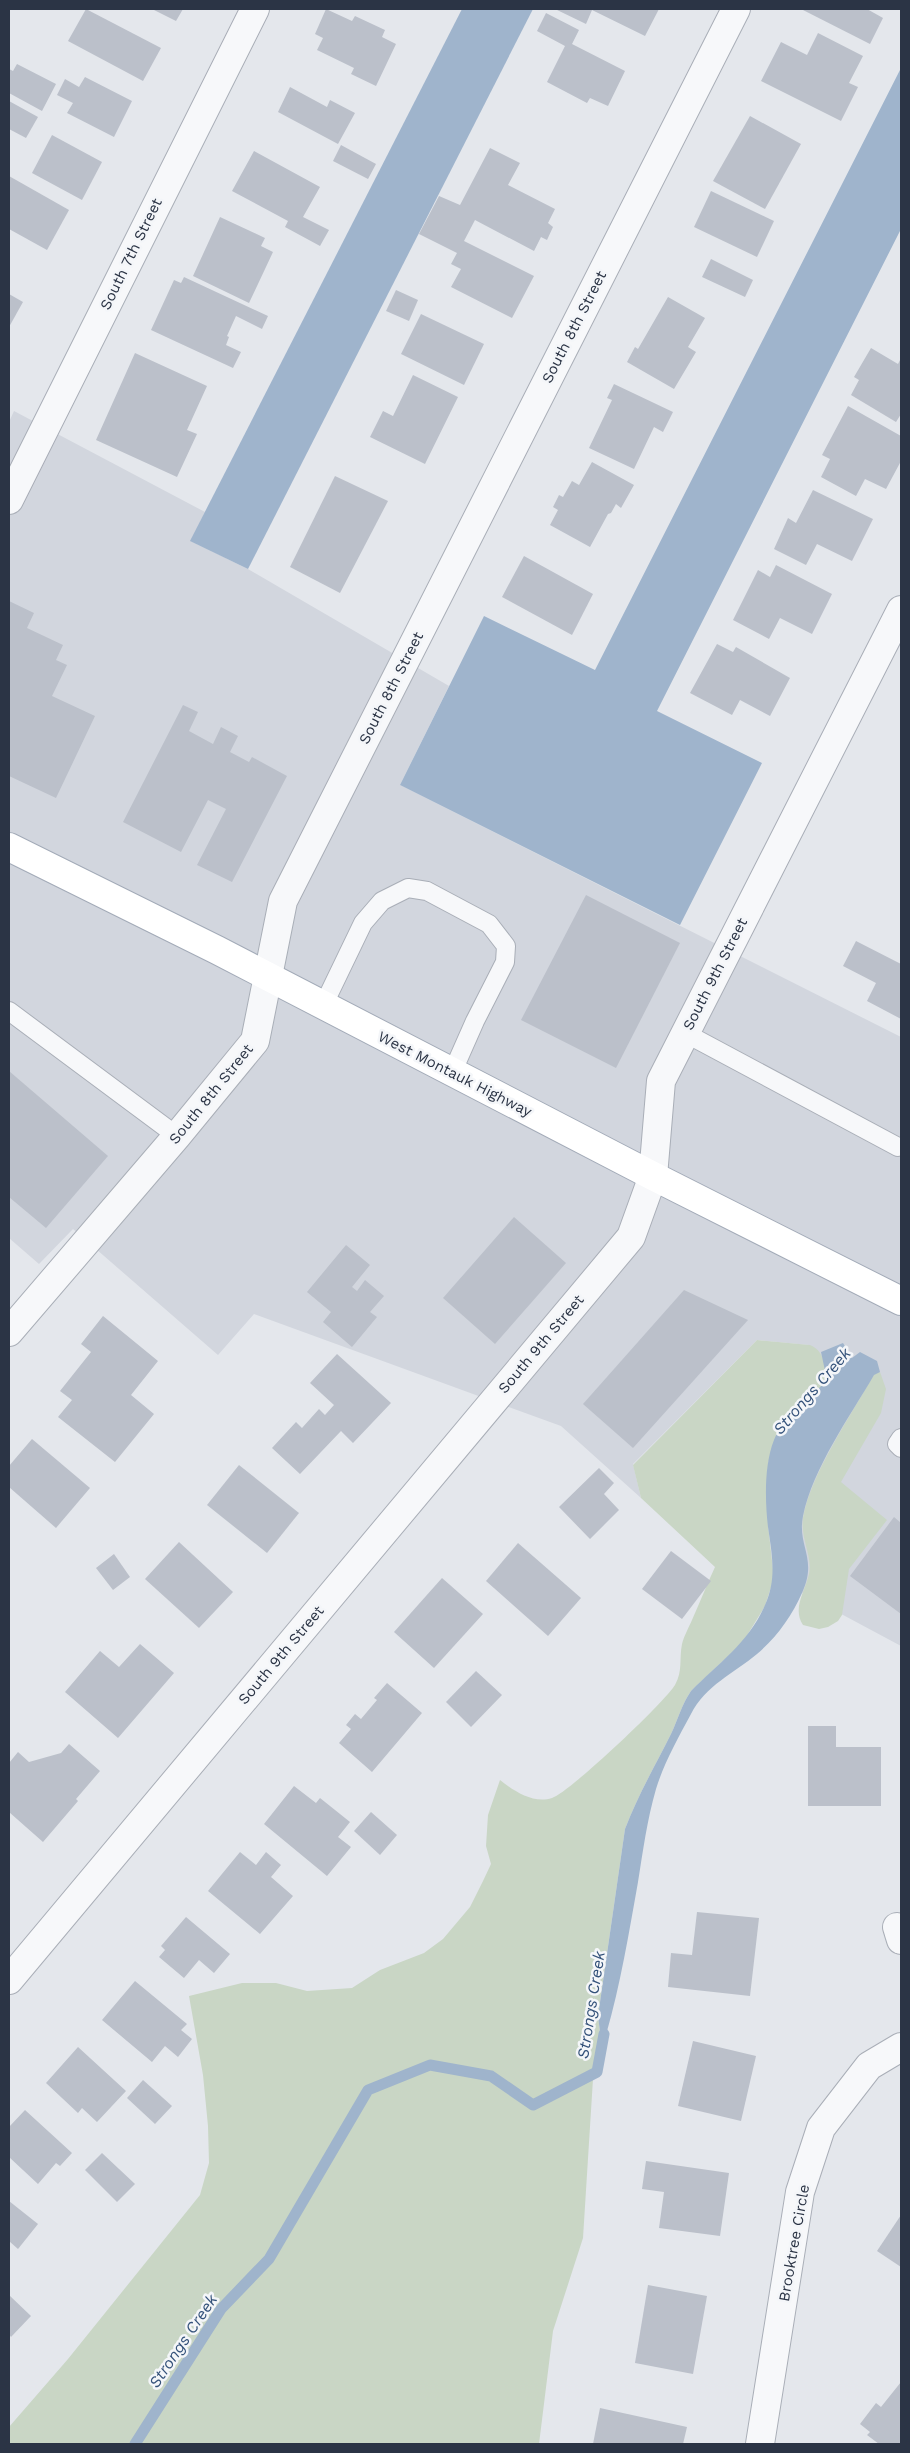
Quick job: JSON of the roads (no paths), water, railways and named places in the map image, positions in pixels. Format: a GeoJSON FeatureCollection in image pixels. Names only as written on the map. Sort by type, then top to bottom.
{"type":"FeatureCollection","features":[{"type":"Feature","properties":{"kind":"main road","name":"West Montauk Highway"},"geometry":{"type":"LineString","coordinates":[[9,847],[901,1301]]}},
{"type":"Feature","properties":{"kind":"street","name":"South 7th Street"},"geometry":{"type":"LineString","coordinates":[[9,500],[255,9]]}},
{"type":"Feature","properties":{"kind":"street","name":"South 8th Street"},"geometry":{"type":"LineString","coordinates":[[9,1332],[177,1136],[255,1041],[283,901],[736,9]]}},
{"type":"Feature","properties":{"kind":"street","name":"South 9th Street"},"geometry":{"type":"LineString","coordinates":[[9,1980],[631,1237],[653,1176],[661,1081],[901,610]]}},
{"type":"Feature","properties":{"kind":"street","name":"Brooktree Circle"},"geometry":{"type":"LineString","coordinates":[[760,2444],[800,2192],[821,2128],[869,2066],[901,2047]]}},
{"type":"Feature","properties":{"kind":"lane"},"geometry":{"type":"LineString","coordinates":[[323,1006],[363,923],[382,901],[408,888],[427,891],[489,924],[506,946],[505,962],[475,1021],[452,1073]]}},
{"type":"Feature","properties":{"kind":"lane"},"geometry":{"type":"LineString","coordinates":[[9,1011],[177,1136]]}},
{"type":"Feature","properties":{"kind":"lane"},"geometry":{"type":"LineString","coordinates":[[685,1033],[898,1147]]}},
{"type":"Feature","properties":{"kind":"lane"},"geometry":{"type":"LineString","coordinates":[[901,1438],[897,1444],[901,1448]]}},
{"type":"Feature","properties":{"kind":"water"},"geometry":{"type":"Polygon","coordinates":[[[462,9],[533,9],[248,569],[190,541],[462,9]]]}},
{"type":"Feature","properties":{"kind":"water"},"geometry":{"type":"Polygon","coordinates":[[[901,68],[901,229],[657,711],[762,763],[680,925],[400,785],[484,616],[595,670],[901,68]]]}},
{"type":"Feature","properties":{"kind":"water"},"geometry":{"type":"Polygon","coordinates":[[[843,1343],[852,1358],[860,1352],[877,1361],[880,1372],[874,1375],[833,1444],[823,1462],[808,1498],[802,1527],[808,1571],[802,1593],[793,1610],[777,1634],[764,1648],[704,1695],[691,1714],[663,1770],[650,1812],[623,1966],[602,2048],[598,2016],[625,1829],[635,1804],[691,1691],[742,1641],[759,1618],[765,1605],[769,1595],[772,1576],[766,1495],[768,1460],[777,1433],[827,1380],[821,1352],[843,1343]]]}},
{"type":"Feature","properties":{"kind":"waterway","name":"Strongs Creek"},"geometry":{"type":"LineString","coordinates":[[135,2444],[221,2309],[269,2259],[368,2090],[430,2065],[491,2076],[533,2105],[597,2072],[604,2034]]}}]}
